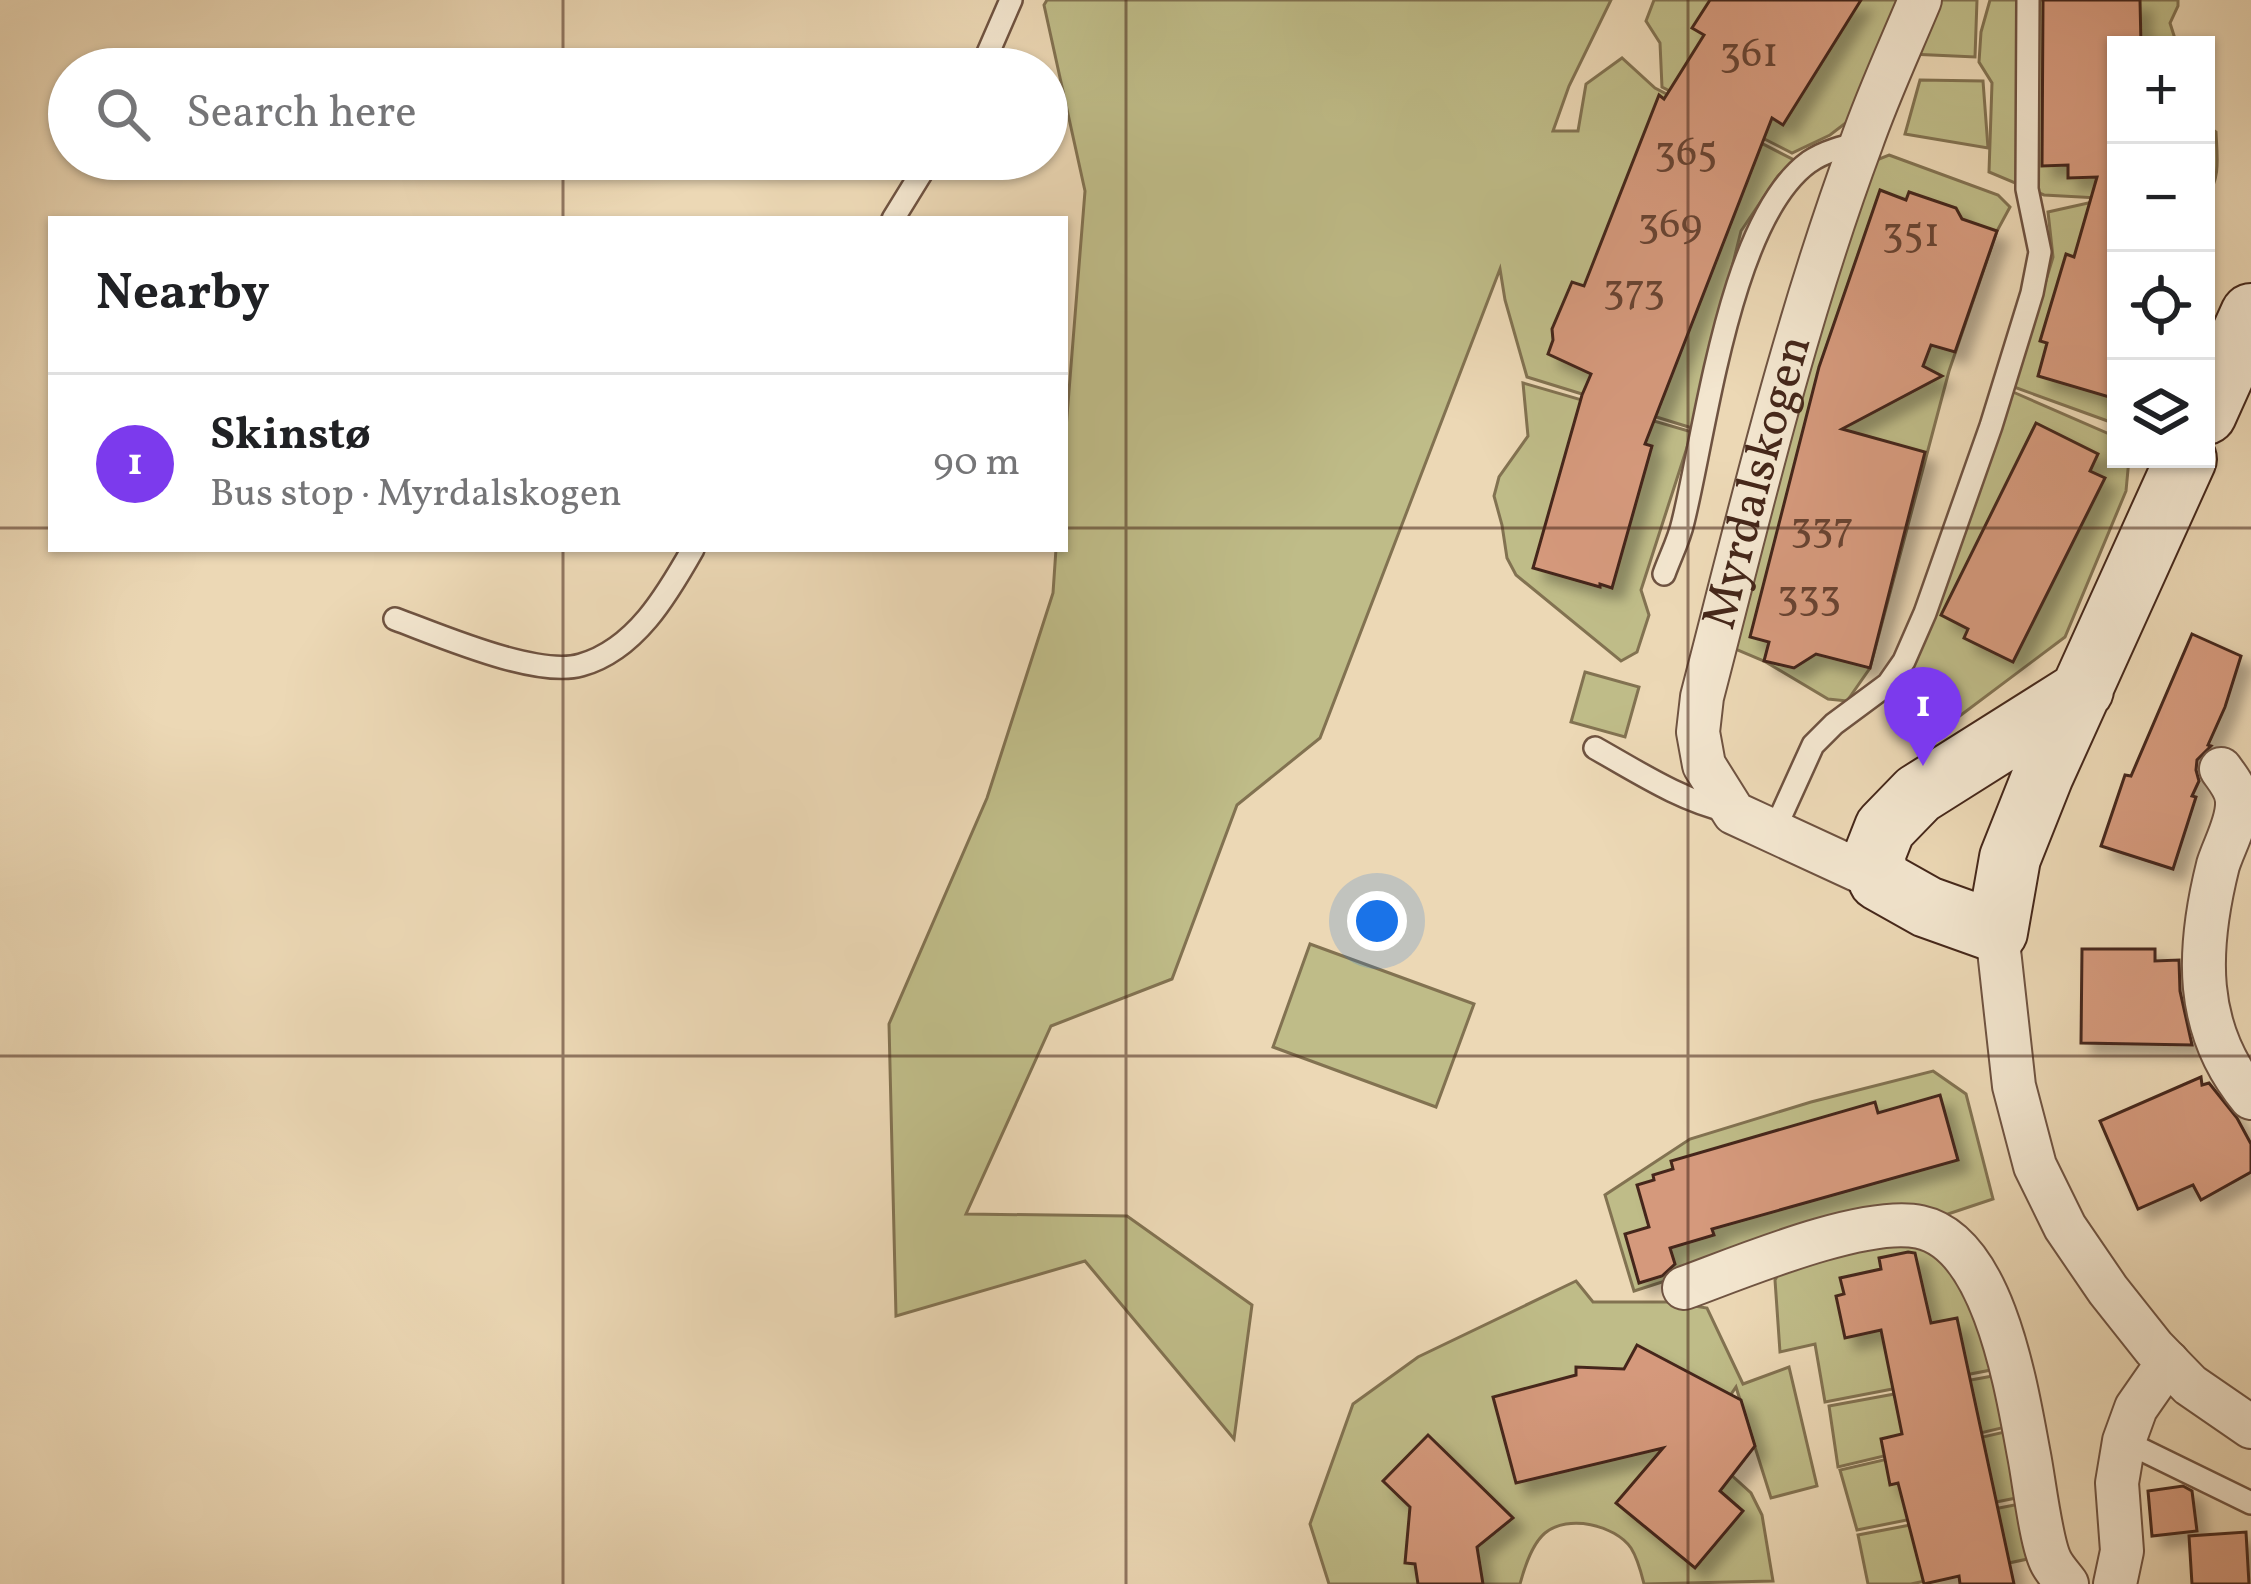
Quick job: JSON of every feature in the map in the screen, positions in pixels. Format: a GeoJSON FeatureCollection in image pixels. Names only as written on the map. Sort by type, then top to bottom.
{"type":"FeatureCollection","features":[{"type":"Feature","properties":{"kind":"main road"},"geometry":{"type":"LineString","coordinates":[[2215,394],[2251,314]]}},
{"type":"Feature","properties":{"kind":"main road"},"geometry":{"type":"LineString","coordinates":[[2083,690],[1918,794],[1885,828],[1874,856],[1879,880],[1927,908],[1997,932],[2010,858],[2182,468]]}},
{"type":"Feature","properties":{"kind":"street","name":"Myrdalskogen"},"geometry":{"type":"LineString","coordinates":[[1734,813],[1704,764],[1698,732],[1702,698],[1756,482],[1816,281],[1861,142],[1920,0]]}},
{"type":"Feature","properties":{"kind":"street"},"geometry":{"type":"LineString","coordinates":[[2221,769],[2235,789],[2238,805],[2206,921],[2205,999],[2222,1057],[2251,1098]]}},
{"type":"Feature","properties":{"kind":"street"},"geometry":{"type":"LineString","coordinates":[[1734,813],[1879,880]]}},
{"type":"Feature","properties":{"kind":"street"},"geometry":{"type":"LineString","coordinates":[[1997,932],[2014,1086],[2035,1166],[2065,1227],[2108,1290],[2168,1362],[2190,1385],[2251,1427]]}},
{"type":"Feature","properties":{"kind":"street"},"geometry":{"type":"LineString","coordinates":[[1684,1288],[1818,1240],[1890,1225],[1923,1227],[1951,1243],[1975,1270],[1992,1303],[2022,1418],[2049,1559],[2068,1584]]}},
{"type":"Feature","properties":{"kind":"street"},"geometry":{"type":"LineString","coordinates":[[2115,1584],[2122,1551],[2117,1484],[2124,1441],[2136,1408],[2168,1362]]}},
{"type":"Feature","properties":{"kind":"lane"},"geometry":{"type":"LineString","coordinates":[[989,48],[1011,0]]}},
{"type":"Feature","properties":{"kind":"lane"},"geometry":{"type":"LineString","coordinates":[[1774,831],[1813,745],[1888,684],[1904,661],[2019,337],[2040,252],[2027,188],[2028,0]]}},
{"type":"Feature","properties":{"kind":"lane"},"geometry":{"type":"LineString","coordinates":[[1664,574],[1682,529],[1713,374],[1757,235],[1784,189],[1807,163],[1861,142]]}},
{"type":"Feature","properties":{"kind":"lane"},"geometry":{"type":"LineString","coordinates":[[894,216],[917,180]]}},
{"type":"Feature","properties":{"kind":"lane"},"geometry":{"type":"LineString","coordinates":[[395,620],[500,656],[544,666],[577,667],[610,654],[640,627],[674,584],[691,552]]}},
{"type":"Feature","properties":{"kind":"lane"},"geometry":{"type":"LineString","coordinates":[[1595,748],[1674,792],[1734,813]]}},
{"type":"Feature","properties":{"kind":"lane"},"geometry":{"type":"LineString","coordinates":[[2124,1441],[2251,1503]]}},
{"type":"Feature","properties":{"kind":"shaded area"},"geometry":{"type":"Polygon","coordinates":[[[1047,0],[1611,0],[1553,131],[1578,131],[1586,84],[1622,58],[1655,88],[1794,160],[1741,231],[1692,428],[1527,377],[1500,269],[1320,738],[1237,805],[1172,979],[1051,1026],[966,1214],[1127,1216],[1252,1305],[1234,1439],[1085,1261],[896,1316],[889,1024],[987,798],[1053,593],[1056,552],[1068,552],[1068,404],[1085,191],[1068,114],[1068,48],[1053,48],[1044,5],[1047,0]]]}},
{"type":"Feature","properties":{"kind":"shaded area"},"geometry":{"type":"Polygon","coordinates":[[[1654,0],[1908,0],[1847,122],[1792,153],[1662,87],[1660,43],[1646,21],[1654,0]]]}},
{"type":"Feature","properties":{"kind":"shaded area"},"geometry":{"type":"Polygon","coordinates":[[[1930,0],[1977,0],[1975,57],[1911,54],[1930,0]]]}},
{"type":"Feature","properties":{"kind":"shaded area"},"geometry":{"type":"Polygon","coordinates":[[[1990,0],[2178,0],[2170,23],[2174,36],[2107,36],[2107,198],[2044,195],[1989,172],[1992,83],[1979,62],[1990,0]]]}},
{"type":"Feature","properties":{"kind":"shaded area"},"geometry":{"type":"Polygon","coordinates":[[[1920,80],[1983,81],[1988,148],[1905,134],[1920,80]]]}},
{"type":"Feature","properties":{"kind":"shaded area"},"geometry":{"type":"Polygon","coordinates":[[[1889,155],[1998,195],[2010,207],[1997,231],[1949,371],[1870,668],[1847,701],[1828,699],[1764,661],[1728,646],[1861,183],[1874,161],[1889,155]]]}},
{"type":"Feature","properties":{"kind":"shaded area"},"geometry":{"type":"Polygon","coordinates":[[[2107,203],[2107,421],[2014,387],[2053,257],[2048,212],[2107,203]]]}},
{"type":"Feature","properties":{"kind":"shaded area"},"geometry":{"type":"Polygon","coordinates":[[[1523,383],[1692,432],[1641,590],[1649,615],[1637,652],[1621,661],[1516,575],[1507,558],[1494,496],[1499,477],[1528,436],[1523,383]]]}},
{"type":"Feature","properties":{"kind":"shaded area"},"geometry":{"type":"Polygon","coordinates":[[[2013,392],[2107,433],[2107,468],[2128,468],[2126,491],[2065,637],[1933,736],[1903,684],[2013,392]]]}},
{"type":"Feature","properties":{"kind":"shaded area"},"geometry":{"type":"Polygon","coordinates":[[[1585,672],[1639,687],[1625,737],[1571,722],[1585,672]]]}},
{"type":"Feature","properties":{"kind":"shaded area"},"geometry":{"type":"Polygon","coordinates":[[[1310,944],[1474,1004],[1436,1107],[1273,1047],[1310,944]]]}},
{"type":"Feature","properties":{"kind":"shaded area"},"geometry":{"type":"Polygon","coordinates":[[[1933,1071],[1966,1094],[1993,1199],[1936,1218],[1721,1263],[1634,1291],[1605,1195],[1690,1139],[1933,1071]]]}},
{"type":"Feature","properties":{"kind":"shaded area"},"geometry":{"type":"Polygon","coordinates":[[[1885,1232],[1954,1264],[1996,1369],[1825,1402],[1815,1344],[1780,1352],[1775,1280],[1785,1262],[1885,1232]]]}},
{"type":"Feature","properties":{"kind":"shaded area"},"geometry":{"type":"Polygon","coordinates":[[[1576,1281],[1593,1302],[1670,1302],[1707,1308],[1743,1384],[1789,1367],[1817,1486],[1771,1498],[1736,1387],[1707,1430],[1718,1463],[1751,1493],[1762,1515],[1773,1581],[1644,1584],[1636,1557],[1624,1540],[1603,1528],[1578,1523],[1555,1527],[1540,1538],[1520,1584],[1329,1584],[1310,1524],[1353,1404],[1418,1357],[1576,1281]]]}},
{"type":"Feature","properties":{"kind":"shaded area"},"geometry":{"type":"Polygon","coordinates":[[[1998,1375],[2010,1426],[1838,1467],[1829,1406],[1998,1375]]]}},
{"type":"Feature","properties":{"kind":"shaded area"},"geometry":{"type":"Polygon","coordinates":[[[2013,1430],[2021,1497],[1857,1530],[1840,1470],[2013,1430]]]}},
{"type":"Feature","properties":{"kind":"shaded area"},"geometry":{"type":"Polygon","coordinates":[[[2025,1503],[2037,1557],[1911,1584],[1868,1584],[1858,1535],[2025,1503]]]}},
{"type":"Feature","properties":{"kind":"building"},"geometry":{"type":"Polygon","coordinates":[[[1710,0],[1861,0],[1783,125],[1772,118],[1645,444],[1652,446],[1612,588],[1600,587],[1533,568],[1591,374],[1548,354],[1552,329],[1572,282],[1584,286],[1659,95],[1664,99],[1704,35],[1692,28],[1710,0]]]}},
{"type":"Feature","properties":{"kind":"building"},"geometry":{"type":"Polygon","coordinates":[[[2043,0],[2140,0],[2141,36],[2107,36],[2107,396],[2038,376],[2047,343],[2040,341],[2066,254],[2074,257],[2097,177],[2068,178],[2068,165],[2042,166],[2043,0]]]}},
{"type":"Feature","properties":{"kind":"building"},"geometry":{"type":"Polygon","coordinates":[[[1880,190],[1906,200],[1909,192],[1956,208],[1962,219],[1997,231],[1955,352],[1931,345],[1923,366],[1942,376],[1842,429],[1925,452],[1870,668],[1816,654],[1794,668],[1764,661],[1769,642],[1750,637],[1819,367],[1880,190]]]}},
{"type":"Feature","properties":{"kind":"building"},"geometry":{"type":"Polygon","coordinates":[[[2036,423],[2098,454],[2090,471],[2105,478],[2013,662],[1964,638],[1968,629],[1941,615],[2036,423]]]}},
{"type":"Feature","properties":{"kind":"building"},"geometry":{"type":"Polygon","coordinates":[[[2192,634],[2241,656],[2211,746],[2197,760],[2199,781],[2192,796],[2196,797],[2173,869],[2101,846],[2125,775],[2131,776],[2192,634]]]}},
{"type":"Feature","properties":{"kind":"building"},"geometry":{"type":"Polygon","coordinates":[[[2082,949],[2155,949],[2155,961],[2179,960],[2180,991],[2192,1045],[2081,1043],[2082,949]]]}},
{"type":"Feature","properties":{"kind":"building"},"geometry":{"type":"Polygon","coordinates":[[[2201,1077],[2202,1085],[2209,1083],[2237,1118],[2251,1144],[2251,1172],[2201,1200],[2193,1185],[2138,1209],[2100,1121],[2201,1077]]]}},
{"type":"Feature","properties":{"kind":"building"},"geometry":{"type":"Polygon","coordinates":[[[1940,1095],[1958,1160],[1712,1229],[1714,1235],[1670,1248],[1675,1264],[1662,1276],[1639,1283],[1625,1234],[1649,1227],[1637,1185],[1673,1169],[1671,1161],[1875,1102],[1878,1113],[1940,1095]]]}},
{"type":"Feature","properties":{"kind":"building"},"geometry":{"type":"Polygon","coordinates":[[[1915,1253],[1931,1323],[1957,1318],[2014,1584],[1960,1584],[1959,1576],[1924,1584],[1898,1483],[1890,1485],[1881,1439],[1902,1434],[1881,1330],[1845,1338],[1836,1296],[1844,1294],[1840,1278],[1881,1269],[1879,1258],[1915,1253]]]}},
{"type":"Feature","properties":{"kind":"building"},"geometry":{"type":"Polygon","coordinates":[[[1637,1345],[1741,1400],[1755,1446],[1720,1491],[1743,1511],[1695,1568],[1616,1503],[1663,1448],[1516,1483],[1493,1397],[1576,1375],[1576,1367],[1624,1369],[1637,1345]]]}},
{"type":"Feature","properties":{"kind":"building"},"geometry":{"type":"Polygon","coordinates":[[[1428,1435],[1513,1518],[1477,1547],[1483,1584],[1418,1584],[1415,1564],[1405,1563],[1410,1507],[1383,1481],[1428,1435]]]}},
{"type":"Feature","properties":{"kind":"building"},"geometry":{"type":"Polygon","coordinates":[[[2183,1486],[2192,1491],[2197,1531],[2152,1536],[2148,1491],[2183,1486]]]}},
{"type":"Feature","properties":{"kind":"building"},"geometry":{"type":"Polygon","coordinates":[[[2246,1532],[2249,1584],[2192,1584],[2189,1536],[2246,1532]]]}},
{"type":"Feature","properties":{"kind":"place","name":"Skinstø"},"geometry":{"type":"Point","coordinates":[1923,766]}}]}
